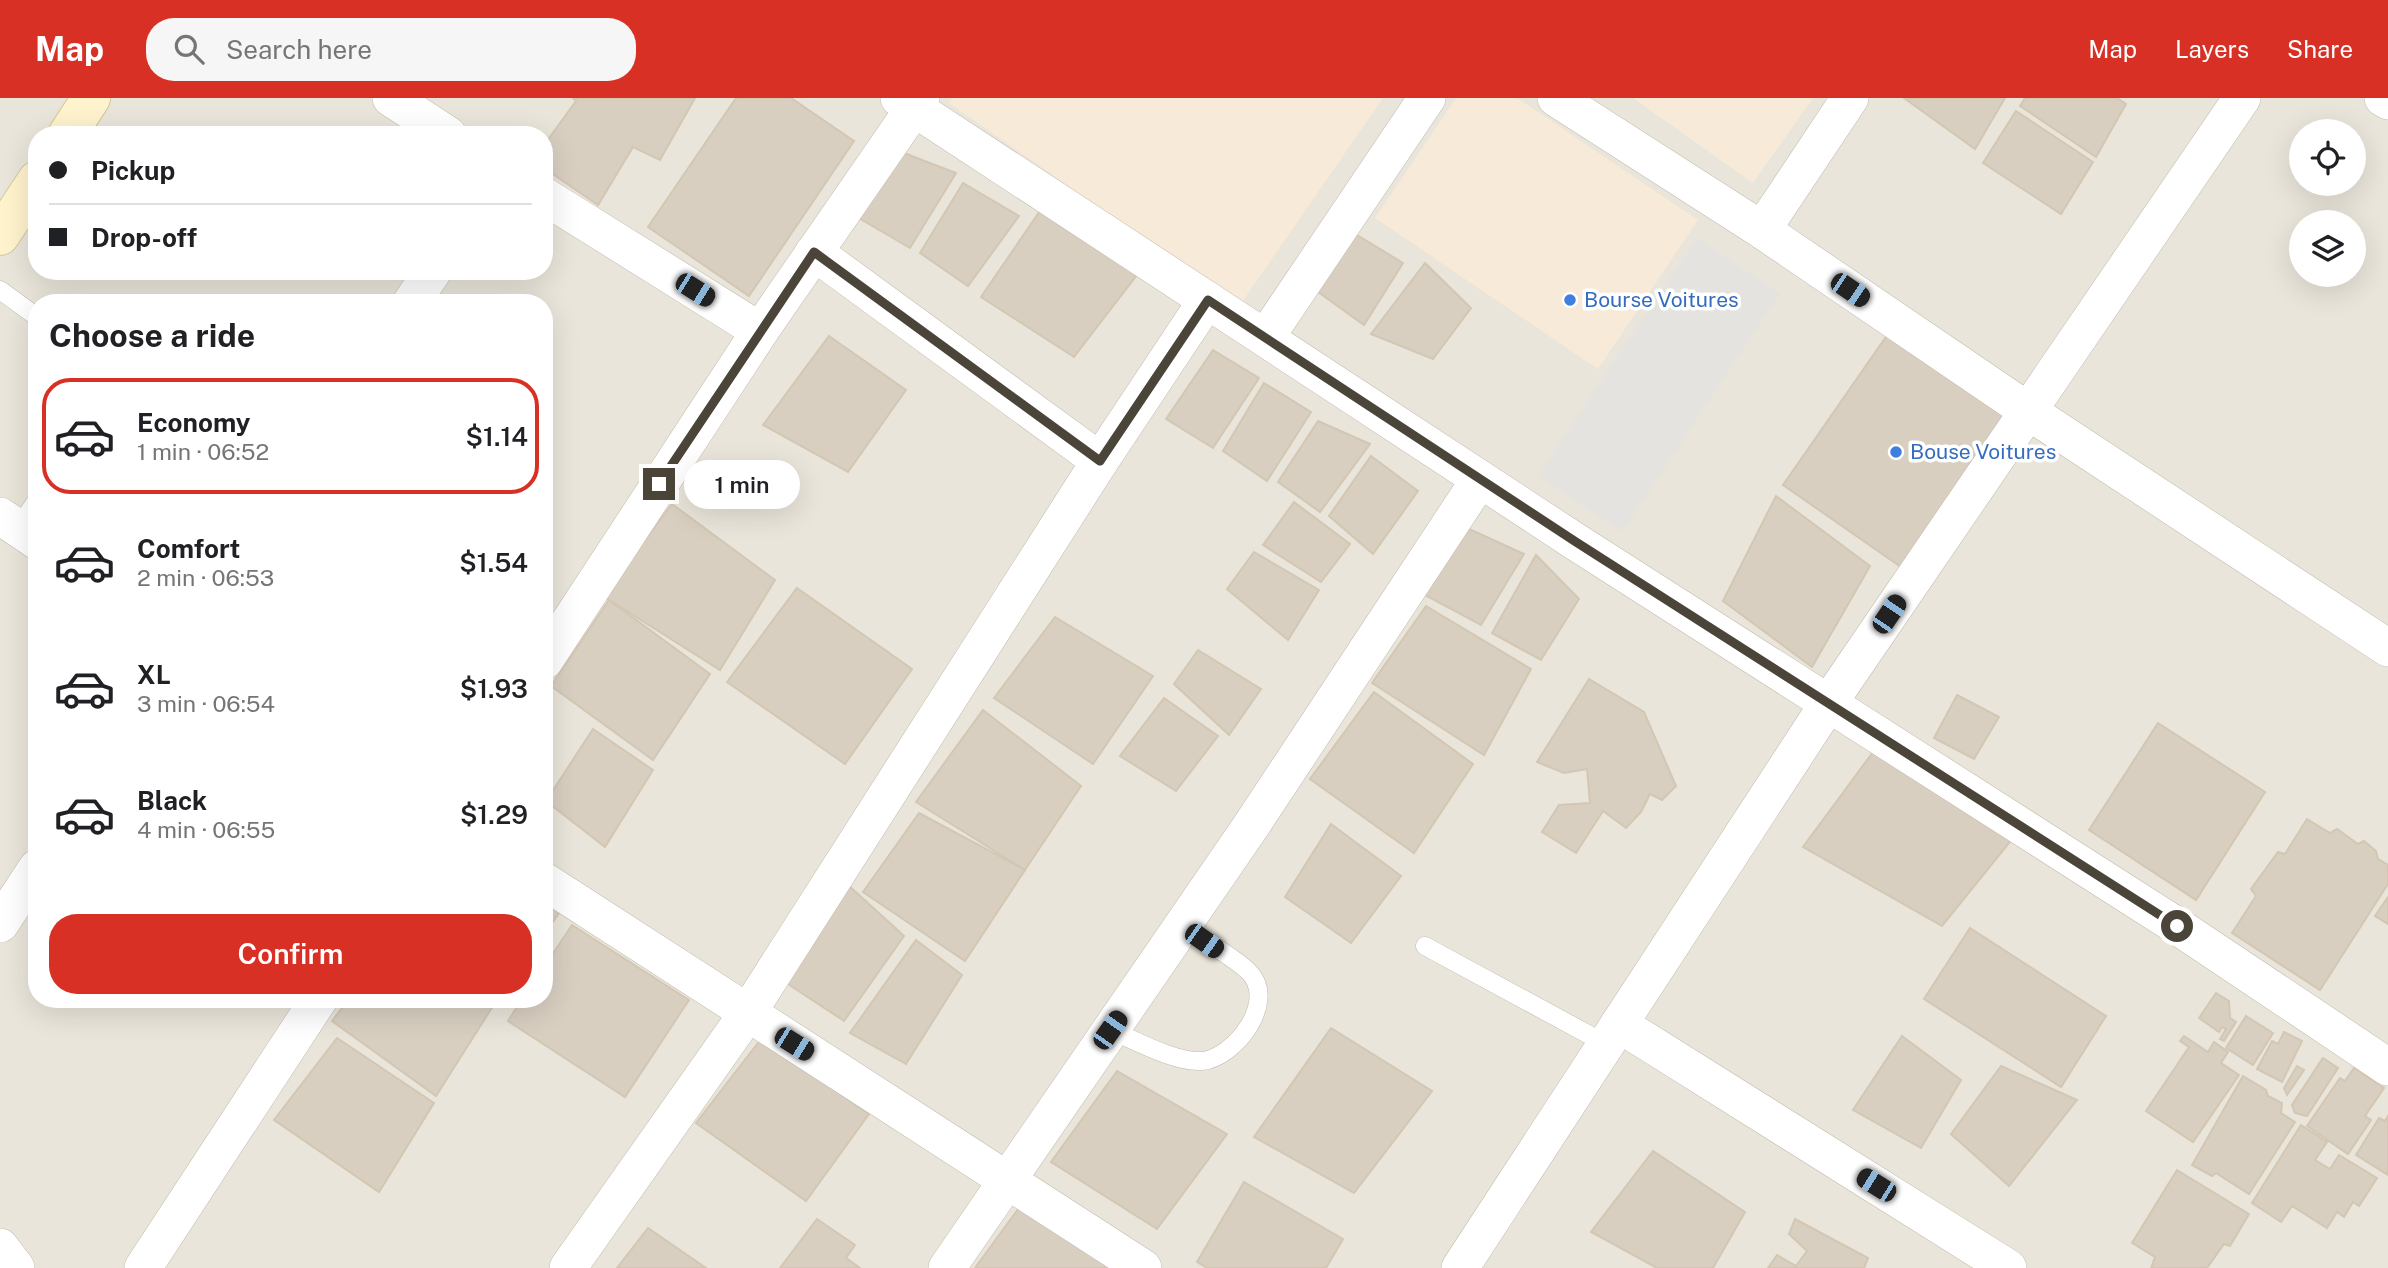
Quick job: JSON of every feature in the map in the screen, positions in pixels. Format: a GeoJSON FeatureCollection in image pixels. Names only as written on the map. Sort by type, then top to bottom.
{"type":"FeatureCollection","features":[{"type":"Feature","properties":{"kind":"main road"},"geometry":{"type":"LineString","coordinates":[[73,126],[91,98]]}},
{"type":"Feature","properties":{"kind":"main road"},"geometry":{"type":"LineString","coordinates":[[0,236],[28,194]]}},
{"type":"Feature","properties":{"kind":"street"},"geometry":{"type":"LineString","coordinates":[[391,98],[434,126]]}},
{"type":"Feature","properties":{"kind":"street"},"geometry":{"type":"LineString","coordinates":[[1266,338],[1427,98]]}},
{"type":"Feature","properties":{"kind":"street"},"geometry":{"type":"LineString","coordinates":[[1556,98],[1762,230],[2028,411],[2384,637]]}},
{"type":"Feature","properties":{"kind":"street"},"geometry":{"type":"LineString","coordinates":[[1762,230],[1850,98]]}},
{"type":"Feature","properties":{"kind":"street"},"geometry":{"type":"LineString","coordinates":[[1460,1268],[1828,704],[2242,98]]}},
{"type":"Feature","properties":{"kind":"street"},"geometry":{"type":"LineString","coordinates":[[2384,98],[2388,101]]}},
{"type":"Feature","properties":{"kind":"street"},"geometry":{"type":"LineString","coordinates":[[553,647],[911,101],[1480,479],[2177,926],[2388,1067]]}},
{"type":"Feature","properties":{"kind":"street"},"geometry":{"type":"LineString","coordinates":[[553,202],[760,331]]}},
{"type":"Feature","properties":{"kind":"street"},"geometry":{"type":"LineString","coordinates":[[814,252],[1100,461]]}},
{"type":"Feature","properties":{"kind":"street"},"geometry":{"type":"LineString","coordinates":[[568,1268],[747,1014],[1100,461],[1208,300]]}},
{"type":"Feature","properties":{"kind":"street"},"geometry":{"type":"LineString","coordinates":[[947,1268],[1258,814],[1480,479]]}},
{"type":"Feature","properties":{"kind":"street"},"geometry":{"type":"LineString","coordinates":[[0,924],[28,882]]}},
{"type":"Feature","properties":{"kind":"street"},"geometry":{"type":"LineString","coordinates":[[553,887],[1143,1268]]}},
{"type":"Feature","properties":{"kind":"street"},"geometry":{"type":"LineString","coordinates":[[143,1268],[313,1008]]}},
{"type":"Feature","properties":{"kind":"street"},"geometry":{"type":"LineString","coordinates":[[1612,1034],[1962,1256],[2008,1268]]}},
{"type":"Feature","properties":{"kind":"street"},"geometry":{"type":"LineString","coordinates":[[0,1247],[16,1268]]}},
{"type":"Feature","properties":{"kind":"lane"},"geometry":{"type":"LineString","coordinates":[[0,290],[28,310]]}},
{"type":"Feature","properties":{"kind":"lane"},"geometry":{"type":"LineString","coordinates":[[1110,1030],[1179,1059],[1203,1061],[1223,1053],[1248,1029],[1258,1010],[1258,991],[1250,973],[1181,925]]}},
{"type":"Feature","properties":{"kind":"lane"},"geometry":{"type":"LineString","coordinates":[[1425,946],[1612,1034]]}},
{"type":"Feature","properties":{"kind":"shaded area"},"geometry":{"type":"Polygon","coordinates":[[[0,98],[2388,98],[2388,1268],[0,1268],[0,98]]]}},
{"type":"Feature","properties":{"kind":"shaded area"},"geometry":{"type":"Polygon","coordinates":[[[952,98],[1383,98],[1240,305],[949,103],[952,98]]]}},
{"type":"Feature","properties":{"kind":"shaded area","name":"Bourse Voitures"},"geometry":{"type":"Polygon","coordinates":[[[1456,98],[1517,98],[1698,220],[1598,369],[1375,218],[1456,98]]]}},
{"type":"Feature","properties":{"kind":"shaded area"},"geometry":{"type":"Polygon","coordinates":[[[1633,98],[1813,98],[1753,183],[1633,98]]]}},
{"type":"Feature","properties":{"kind":"shaded area"},"geometry":{"type":"Polygon","coordinates":[[[1697,238],[1780,294],[1622,532],[1538,476],[1697,238]]]}},
{"type":"Feature","properties":{"kind":"building"},"geometry":{"type":"Polygon","coordinates":[[[573,98],[695,98],[660,160],[633,147],[598,205],[553,174],[553,133],[576,101],[573,98]]]}},
{"type":"Feature","properties":{"kind":"building"},"geometry":{"type":"Polygon","coordinates":[[[736,98],[791,98],[854,141],[749,296],[648,227],[736,98]]]}},
{"type":"Feature","properties":{"kind":"building"},"geometry":{"type":"Polygon","coordinates":[[[1904,98],[2005,98],[1975,149],[1904,98]]]}},
{"type":"Feature","properties":{"kind":"building"},"geometry":{"type":"Polygon","coordinates":[[[2025,98],[2117,98],[2126,104],[2096,157],[2020,106],[2025,98]]]}},
{"type":"Feature","properties":{"kind":"building"},"geometry":{"type":"Polygon","coordinates":[[[2016,111],[2093,162],[2061,214],[1983,163],[2016,111]]]}},
{"type":"Feature","properties":{"kind":"building"},"geometry":{"type":"Polygon","coordinates":[[[904,153],[956,173],[910,248],[857,217],[904,153]]]}},
{"type":"Feature","properties":{"kind":"building"},"geometry":{"type":"Polygon","coordinates":[[[963,183],[1019,216],[968,286],[920,253],[963,183]]]}},
{"type":"Feature","properties":{"kind":"building"},"geometry":{"type":"Polygon","coordinates":[[[1044,205],[1143,267],[1074,357],[981,297],[1044,205]]]}},
{"type":"Feature","properties":{"kind":"building"},"geometry":{"type":"Polygon","coordinates":[[[1352,232],[1403,263],[1364,325],[1314,289],[1352,232]]]}},
{"type":"Feature","properties":{"kind":"building"},"geometry":{"type":"Polygon","coordinates":[[[1425,263],[1471,308],[1433,359],[1371,334],[1425,263]]]}},
{"type":"Feature","properties":{"kind":"building","name":"Bouse Voitures"},"geometry":{"type":"Polygon","coordinates":[[[1888,334],[2008,418],[1904,569],[1783,485],[1888,334]]]}},
{"type":"Feature","properties":{"kind":"building"},"geometry":{"type":"Polygon","coordinates":[[[829,336],[906,390],[848,472],[763,425],[829,336]]]}},
{"type":"Feature","properties":{"kind":"building"},"geometry":{"type":"Polygon","coordinates":[[[1213,350],[1259,378],[1213,448],[1166,419],[1213,350]]]}},
{"type":"Feature","properties":{"kind":"building"},"geometry":{"type":"Polygon","coordinates":[[[1264,383],[1311,412],[1267,481],[1223,451],[1264,383]]]}},
{"type":"Feature","properties":{"kind":"building"},"geometry":{"type":"Polygon","coordinates":[[[1318,421],[1370,444],[1320,512],[1278,482],[1318,421]]]}},
{"type":"Feature","properties":{"kind":"building"},"geometry":{"type":"Polygon","coordinates":[[[1371,456],[1418,491],[1373,554],[1329,516],[1371,456]]]}},
{"type":"Feature","properties":{"kind":"building"},"geometry":{"type":"Polygon","coordinates":[[[1776,496],[1870,566],[1812,667],[1723,601],[1776,496]]]}},
{"type":"Feature","properties":{"kind":"building"},"geometry":{"type":"Polygon","coordinates":[[[1294,502],[1350,544],[1321,582],[1263,545],[1294,502]]]}},
{"type":"Feature","properties":{"kind":"building"},"geometry":{"type":"Polygon","coordinates":[[[672,504],[775,580],[720,670],[603,596],[672,504]]]}},
{"type":"Feature","properties":{"kind":"building"},"geometry":{"type":"Polygon","coordinates":[[[1469,529],[1524,554],[1481,625],[1421,593],[1469,529]]]}},
{"type":"Feature","properties":{"kind":"building"},"geometry":{"type":"Polygon","coordinates":[[[1254,552],[1319,590],[1288,640],[1227,589],[1254,552]]]}},
{"type":"Feature","properties":{"kind":"building"},"geometry":{"type":"Polygon","coordinates":[[[1536,555],[1579,599],[1541,660],[1492,633],[1536,555]]]}},
{"type":"Feature","properties":{"kind":"building"},"geometry":{"type":"Polygon","coordinates":[[[797,588],[912,669],[845,764],[727,682],[797,588]]]}},
{"type":"Feature","properties":{"kind":"building"},"geometry":{"type":"Polygon","coordinates":[[[609,600],[710,674],[653,760],[553,687],[553,683],[609,600]]]}},
{"type":"Feature","properties":{"kind":"building"},"geometry":{"type":"Polygon","coordinates":[[[1426,606],[1531,669],[1484,755],[1372,683],[1426,606]]]}},
{"type":"Feature","properties":{"kind":"building"},"geometry":{"type":"Polygon","coordinates":[[[1055,617],[1153,676],[1093,764],[994,698],[1055,617]]]}},
{"type":"Feature","properties":{"kind":"building"},"geometry":{"type":"Polygon","coordinates":[[[1198,650],[1261,689],[1229,735],[1174,684],[1198,650]]]}},
{"type":"Feature","properties":{"kind":"building"},"geometry":{"type":"Polygon","coordinates":[[[1589,679],[1644,712],[1676,786],[1662,800],[1650,794],[1641,812],[1626,828],[1603,811],[1576,853],[1542,832],[1559,805],[1590,803],[1587,769],[1564,773],[1537,762],[1589,679]]]}},
{"type":"Feature","properties":{"kind":"building"},"geometry":{"type":"Polygon","coordinates":[[[1374,692],[1473,764],[1414,853],[1310,779],[1374,692]]]}},
{"type":"Feature","properties":{"kind":"building"},"geometry":{"type":"Polygon","coordinates":[[[1957,695],[1999,717],[1974,759],[1934,738],[1957,695]]]}},
{"type":"Feature","properties":{"kind":"building"},"geometry":{"type":"Polygon","coordinates":[[[1164,698],[1218,736],[1176,791],[1120,756],[1164,698]]]}},
{"type":"Feature","properties":{"kind":"building"},"geometry":{"type":"Polygon","coordinates":[[[983,710],[1081,786],[1025,870],[916,802],[983,710]]]}},
{"type":"Feature","properties":{"kind":"building"},"geometry":{"type":"Polygon","coordinates":[[[2158,723],[2265,792],[2196,900],[2089,830],[2158,723]]]}},
{"type":"Feature","properties":{"kind":"building"},"geometry":{"type":"Polygon","coordinates":[[[593,729],[653,770],[605,847],[553,806],[553,790],[593,729]]]}},
{"type":"Feature","properties":{"kind":"building"},"geometry":{"type":"Polygon","coordinates":[[[1873,752],[2013,838],[1942,926],[1803,847],[1873,752]]]}},
{"type":"Feature","properties":{"kind":"building"},"geometry":{"type":"Polygon","coordinates":[[[919,813],[1025,870],[965,961],[863,892],[919,813]]]}},
{"type":"Feature","properties":{"kind":"building"},"geometry":{"type":"Polygon","coordinates":[[[2307,819],[2330,833],[2337,829],[2358,844],[2364,841],[2376,851],[2378,859],[2388,865],[2388,884],[2320,990],[2232,933],[2256,896],[2251,889],[2278,852],[2285,854],[2307,819]]]}},
{"type":"Feature","properties":{"kind":"building"},"geometry":{"type":"Polygon","coordinates":[[[1331,824],[1401,876],[1351,943],[1285,897],[1331,824]]]}},
{"type":"Feature","properties":{"kind":"building"},"geometry":{"type":"Polygon","coordinates":[[[847,884],[904,936],[844,1021],[785,982],[847,884]]]}},
{"type":"Feature","properties":{"kind":"building"},"geometry":{"type":"Polygon","coordinates":[[[2388,897],[2388,924],[2375,916],[2388,897]]]}},
{"type":"Feature","properties":{"kind":"building"},"geometry":{"type":"Polygon","coordinates":[[[553,905],[561,910],[553,922],[553,905]]]}},
{"type":"Feature","properties":{"kind":"building"},"geometry":{"type":"Polygon","coordinates":[[[572,925],[689,1000],[625,1097],[508,1021],[516,1008],[553,1008],[553,954],[572,925]]]}},
{"type":"Feature","properties":{"kind":"building"},"geometry":{"type":"Polygon","coordinates":[[[1970,928],[2106,1016],[2061,1087],[1924,999],[1970,928]]]}},
{"type":"Feature","properties":{"kind":"building"},"geometry":{"type":"Polygon","coordinates":[[[916,940],[962,975],[906,1064],[850,1033],[916,940]]]}},
{"type":"Feature","properties":{"kind":"building"},"geometry":{"type":"Polygon","coordinates":[[[2216,993],[2229,1001],[2230,1018],[2236,1022],[2224,1041],[2220,1039],[2226,1029],[2222,1027],[2219,1032],[2199,1018],[2216,993]]]}},
{"type":"Feature","properties":{"kind":"building"},"geometry":{"type":"Polygon","coordinates":[[[342,1008],[492,1008],[436,1096],[332,1021],[342,1008]]]}},
{"type":"Feature","properties":{"kind":"building"},"geometry":{"type":"Polygon","coordinates":[[[2246,1016],[2273,1033],[2253,1065],[2226,1048],[2246,1016]]]}},
{"type":"Feature","properties":{"kind":"building"},"geometry":{"type":"Polygon","coordinates":[[[1331,1028],[1432,1091],[1354,1193],[1254,1137],[1331,1028]]]}},
{"type":"Feature","properties":{"kind":"building"},"geometry":{"type":"Polygon","coordinates":[[[2284,1032],[2302,1041],[2282,1082],[2257,1069],[2272,1041],[2278,1044],[2284,1032]]]}},
{"type":"Feature","properties":{"kind":"building"},"geometry":{"type":"Polygon","coordinates":[[[1902,1036],[1961,1080],[1921,1148],[1853,1110],[1902,1036]]]}},
{"type":"Feature","properties":{"kind":"building"},"geometry":{"type":"Polygon","coordinates":[[[2184,1036],[2208,1052],[2214,1042],[2228,1052],[2221,1063],[2239,1075],[2193,1142],[2146,1111],[2189,1047],[2180,1041],[2184,1036]]]}},
{"type":"Feature","properties":{"kind":"building"},"geometry":{"type":"Polygon","coordinates":[[[337,1038],[434,1103],[379,1192],[274,1120],[337,1038]]]}},
{"type":"Feature","properties":{"kind":"building"},"geometry":{"type":"Polygon","coordinates":[[[761,1039],[869,1114],[806,1201],[696,1123],[761,1039]]]}},
{"type":"Feature","properties":{"kind":"building"},"geometry":{"type":"Polygon","coordinates":[[[2323,1058],[2338,1068],[2307,1116],[2295,1113],[2292,1105],[2323,1058]]]}},
{"type":"Feature","properties":{"kind":"building"},"geometry":{"type":"Polygon","coordinates":[[[2001,1066],[2077,1100],[2009,1186],[1951,1134],[2001,1066]]]}},
{"type":"Feature","properties":{"kind":"building"},"geometry":{"type":"Polygon","coordinates":[[[2297,1066],[2304,1070],[2287,1095],[2284,1088],[2297,1066]]]}},
{"type":"Feature","properties":{"kind":"building"},"geometry":{"type":"Polygon","coordinates":[[[2354,1068],[2384,1088],[2365,1116],[2371,1120],[2348,1154],[2307,1126],[2340,1078],[2345,1081],[2354,1068]]]}},
{"type":"Feature","properties":{"kind":"building"},"geometry":{"type":"Polygon","coordinates":[[[1117,1071],[1227,1134],[1157,1229],[1051,1162],[1117,1071]]]}},
{"type":"Feature","properties":{"kind":"building"},"geometry":{"type":"Polygon","coordinates":[[[2243,1076],[2266,1090],[2268,1096],[2282,1103],[2281,1113],[2295,1122],[2249,1194],[2216,1173],[2212,1176],[2192,1165],[2243,1076]]]}},
{"type":"Feature","properties":{"kind":"building"},"geometry":{"type":"Polygon","coordinates":[[[2388,1116],[2388,1175],[2356,1155],[2379,1118],[2385,1121],[2388,1116]]]}},
{"type":"Feature","properties":{"kind":"building"},"geometry":{"type":"Polygon","coordinates":[[[2301,1125],[2327,1142],[2315,1160],[2330,1169],[2339,1155],[2377,1178],[2359,1206],[2353,1202],[2344,1217],[2337,1212],[2327,1228],[2292,1206],[2281,1222],[2252,1203],[2301,1125]]]}},
{"type":"Feature","properties":{"kind":"building"},"geometry":{"type":"Polygon","coordinates":[[[1653,1151],[1745,1212],[1713,1268],[1657,1268],[1591,1232],[1653,1151]]]}},
{"type":"Feature","properties":{"kind":"building"},"geometry":{"type":"Polygon","coordinates":[[[2177,1170],[2249,1214],[2230,1246],[2224,1244],[2207,1268],[2151,1268],[2155,1257],[2132,1243],[2177,1170]]]}},
{"type":"Feature","properties":{"kind":"building"},"geometry":{"type":"Polygon","coordinates":[[[1244,1182],[1343,1239],[1326,1268],[1207,1268],[1197,1262],[1244,1182]]]}},
{"type":"Feature","properties":{"kind":"building"},"geometry":{"type":"Polygon","coordinates":[[[1021,1205],[1112,1268],[975,1268],[1021,1205]]]}},
{"type":"Feature","properties":{"kind":"building"},"geometry":{"type":"Polygon","coordinates":[[[817,1219],[855,1245],[846,1258],[860,1268],[780,1268],[817,1219]]]}},
{"type":"Feature","properties":{"kind":"building"},"geometry":{"type":"Polygon","coordinates":[[[1795,1219],[1868,1258],[1864,1268],[1768,1268],[1777,1255],[1796,1266],[1807,1251],[1789,1234],[1795,1219]]]}},
{"type":"Feature","properties":{"kind":"building"},"geometry":{"type":"Polygon","coordinates":[[[648,1228],[706,1268],[617,1268],[648,1228]]]}},
{"type":"Feature","properties":{"kind":"place","name":"Bourse Voitures"},"geometry":{"type":"Point","coordinates":[1570,300]}},
{"type":"Feature","properties":{"kind":"place","name":"Bouse Voitures"},"geometry":{"type":"Point","coordinates":[1896,452]}},
{"type":"Feature","properties":{"kind":"route"},"geometry":{"type":"LineString","coordinates":[[659,484],[814,252],[1100,461],[1208,300],[1576,542],[2177,926]]}}]}
